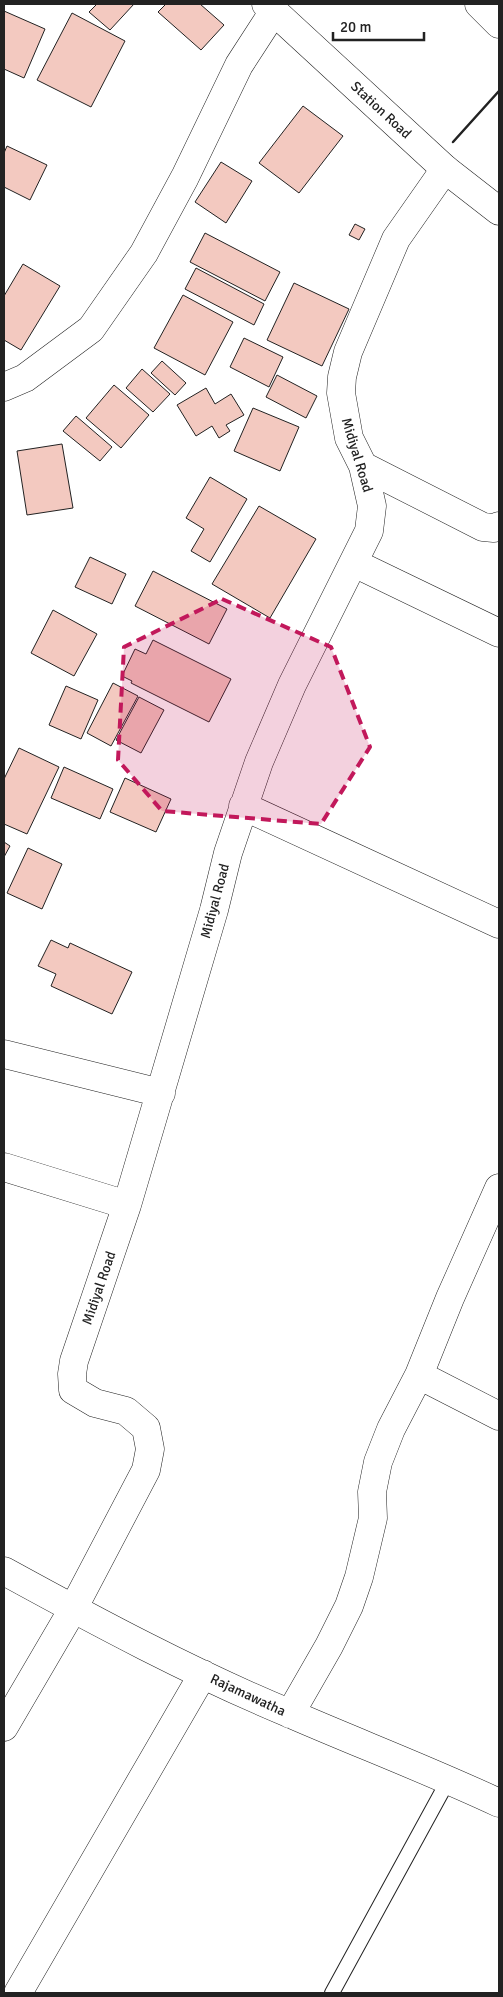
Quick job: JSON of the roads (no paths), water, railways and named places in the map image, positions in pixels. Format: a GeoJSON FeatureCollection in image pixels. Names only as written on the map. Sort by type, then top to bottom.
{"type":"FeatureCollection","features":[{"type":"Feature","properties":{"kind":"street"},"geometry":{"type":"LineString","coordinates":[[479,4],[499,24]]}},
{"type":"Feature","properties":{"kind":"street"},"geometry":{"type":"LineString","coordinates":[[4,386],[25,378],[91,329],[144,253],[185,177],[239,65],[270,7]]}},
{"type":"Feature","properties":{"kind":"street","name":"Station Road"},"geometry":{"type":"LineString","coordinates":[[270,7],[445,169],[499,211]]}},
{"type":"Feature","properties":{"kind":"street","name":"Midiyal Road"},"geometry":{"type":"LineString","coordinates":[[73,1609],[146,1470],[150,1449],[146,1428],[126,1411],[95,1404],[73,1390],[74,1362],[127,1205],[243,806],[259,762],[292,685],[369,531],[372,506],[363,466],[349,438],[341,393],[342,377],[348,352],[396,239],[445,169]]}},
{"type":"Feature","properties":{"kind":"street"},"geometry":{"type":"LineString","coordinates":[[363,466],[483,527],[494,528],[499,526]]}},
{"type":"Feature","properties":{"kind":"street"},"geometry":{"type":"LineString","coordinates":[[354,563],[499,633]]}},
{"type":"Feature","properties":{"kind":"street"},"geometry":{"type":"LineString","coordinates":[[243,806],[499,924]]}},
{"type":"Feature","properties":{"kind":"street"},"geometry":{"type":"LineString","coordinates":[[4,1054],[161,1093]]}},
{"type":"Feature","properties":{"kind":"street"},"geometry":{"type":"LineString","coordinates":[[4,1166],[127,1205]]}},
{"type":"Feature","properties":{"kind":"street"},"geometry":{"type":"LineString","coordinates":[[290,1714],[330,1646],[349,1606],[359,1577],[373,1518],[372,1492],[378,1462],[391,1429],[419,1375],[450,1298],[499,1188]]}},
{"type":"Feature","properties":{"kind":"street"},"geometry":{"type":"LineString","coordinates":[[419,1375],[499,1416]]}},
{"type":"Feature","properties":{"kind":"street","name":"Rajamawatha"},"geometry":{"type":"LineString","coordinates":[[4,1571],[73,1609],[203,1674],[290,1714],[449,1779],[499,1803]]}},
{"type":"Feature","properties":{"kind":"street"},"geometry":{"type":"LineString","coordinates":[[4,1727],[73,1609]]}},
{"type":"Feature","properties":{"kind":"street"},"geometry":{"type":"LineString","coordinates":[[18,1993],[203,1674]]}},
{"type":"Feature","properties":{"kind":"lane"},"geometry":{"type":"LineString","coordinates":[[332,1993],[449,1779]]}}]}
